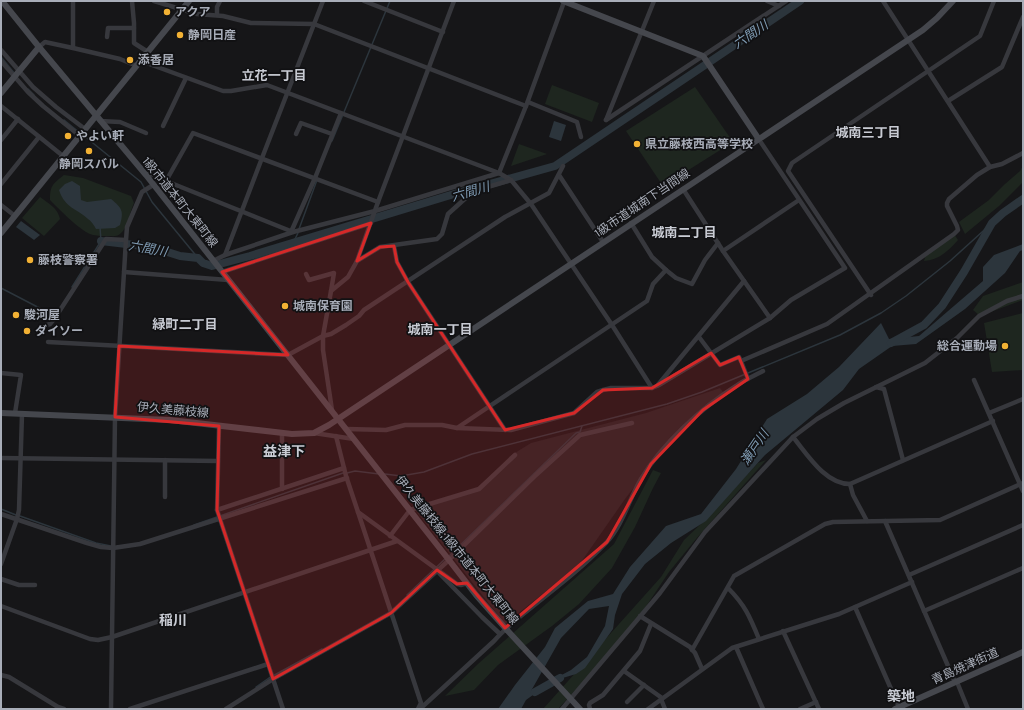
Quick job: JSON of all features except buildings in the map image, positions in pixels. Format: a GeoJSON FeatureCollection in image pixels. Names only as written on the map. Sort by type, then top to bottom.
{"type":"FeatureCollection","features":[{"type":"Feature","properties":{"kind":"street","name":"1級市道本町大東町線"},"geometry":{"type":"LineString","coordinates":[[2,1],[146,175],[338,418]]}},
{"type":"Feature","properties":{"kind":"street"},"geometry":{"type":"LineString","coordinates":[[73,1],[73,48]]}},
{"type":"Feature","properties":{"kind":"street"},"geometry":{"type":"LineString","coordinates":[[132,1],[134,44],[148,52]]}},
{"type":"Feature","properties":{"kind":"street"},"geometry":{"type":"LineString","coordinates":[[154,1],[197,14],[217,15],[251,23],[314,24],[577,122],[581,137]]}},
{"type":"Feature","properties":{"kind":"street"},"geometry":{"type":"LineString","coordinates":[[1,233],[63,156],[98,118],[139,63],[189,1]]}},
{"type":"Feature","properties":{"kind":"street"},"geometry":{"type":"LineString","coordinates":[[217,15],[217,7],[220,1]]}},
{"type":"Feature","properties":{"kind":"street"},"geometry":{"type":"LineString","coordinates":[[225,255],[324,1]]}},
{"type":"Feature","properties":{"kind":"street"},"geometry":{"type":"LineString","coordinates":[[364,1],[443,32]]}},
{"type":"Feature","properties":{"kind":"street"},"geometry":{"type":"LineString","coordinates":[[331,291],[348,277],[356,261],[454,1]]}},
{"type":"Feature","properties":{"kind":"street"},"geometry":{"type":"LineString","coordinates":[[347,429],[386,430],[405,425],[442,425],[457,428],[505,430],[574,413],[597,392],[603,390],[611,388],[655,387],[770,318],[792,300],[845,268],[704,56],[563,1],[527,104],[499,173]]}},
{"type":"Feature","properties":{"kind":"street"},"geometry":{"type":"LineString","coordinates":[[654,1],[606,120],[786,1]]}},
{"type":"Feature","properties":{"kind":"street"},"geometry":{"type":"LineString","coordinates":[[767,1],[779,6]]}},
{"type":"Feature","properties":{"kind":"street"},"geometry":{"type":"LineString","coordinates":[[883,1],[990,167]]}},
{"type":"Feature","properties":{"kind":"street","name":"1級市道城南下当間線"},"geometry":{"type":"LineString","coordinates":[[338,418],[923,30],[953,1]]}},
{"type":"Feature","properties":{"kind":"street"},"geometry":{"type":"LineString","coordinates":[[871,294],[788,171],[792,163],[929,72],[980,36],[994,1]]}},
{"type":"Feature","properties":{"kind":"street"},"geometry":{"type":"LineString","coordinates":[[948,101],[1002,66],[1023,17]]}},
{"type":"Feature","properties":{"kind":"street"},"geometry":{"type":"LineString","coordinates":[[107,37],[108,28],[134,28]]}},
{"type":"Feature","properties":{"kind":"street"},"geometry":{"type":"LineString","coordinates":[[1,93],[39,47],[45,42],[139,63],[223,90],[231,91],[267,85],[499,173],[511,180],[531,204],[570,264],[655,387]]}},
{"type":"Feature","properties":{"kind":"street"},"geometry":{"type":"LineString","coordinates":[[1,50],[28,92],[43,106],[83,133]]}},
{"type":"Feature","properties":{"kind":"street"},"geometry":{"type":"LineString","coordinates":[[1,61],[44,97],[83,133]]}},
{"type":"Feature","properties":{"kind":"street"},"geometry":{"type":"LineString","coordinates":[[163,126],[186,78]]}},
{"type":"Feature","properties":{"kind":"street"},"geometry":{"type":"LineString","coordinates":[[1,106],[63,156]]}},
{"type":"Feature","properties":{"kind":"street"},"geometry":{"type":"LineString","coordinates":[[292,232],[341,113]]}},
{"type":"Feature","properties":{"kind":"street"},"geometry":{"type":"LineString","coordinates":[[98,118],[120,122],[146,132]]}},
{"type":"Feature","properties":{"kind":"street"},"geometry":{"type":"LineString","coordinates":[[1,140],[18,119]]}},
{"type":"Feature","properties":{"kind":"street"},"geometry":{"type":"LineString","coordinates":[[296,134],[301,123],[332,134]]}},
{"type":"Feature","properties":{"kind":"street"},"geometry":{"type":"LineString","coordinates":[[166,181],[193,133],[378,202]]}},
{"type":"Feature","properties":{"kind":"street"},"geometry":{"type":"LineString","coordinates":[[1,184],[39,137]]}},
{"type":"Feature","properties":{"kind":"street"},"geometry":{"type":"LineString","coordinates":[[741,361],[827,324],[956,233],[958,226],[947,206],[949,199],[977,175],[990,167],[1002,164],[1023,154]]}},
{"type":"Feature","properties":{"kind":"street"},"geometry":{"type":"LineString","coordinates":[[48,342],[288,355],[323,336],[331,334],[346,326],[364,310],[505,217],[549,193],[563,166]]}},
{"type":"Feature","properties":{"kind":"street"},"geometry":{"type":"LineString","coordinates":[[213,261],[225,255],[292,232],[375,211],[499,173]]}},
{"type":"Feature","properties":{"kind":"street"},"geometry":{"type":"LineString","coordinates":[[146,175],[151,174],[292,232]]}},
{"type":"Feature","properties":{"kind":"street"},"geometry":{"type":"LineString","coordinates":[[559,175],[603,242]]}},
{"type":"Feature","properties":{"kind":"street"},"geometry":{"type":"LineString","coordinates":[[356,261],[380,247],[437,239],[442,234],[448,214],[468,196],[481,189],[511,180]]}},
{"type":"Feature","properties":{"kind":"street"},"geometry":{"type":"LineString","coordinates":[[111,709],[115,417],[126,240],[128,227],[142,192],[153,185]]}},
{"type":"Feature","properties":{"kind":"street"},"geometry":{"type":"LineString","coordinates":[[683,189],[723,251],[770,318]]}},
{"type":"Feature","properties":{"kind":"street"},"geometry":{"type":"LineString","coordinates":[[723,251],[799,200]]}},
{"type":"Feature","properties":{"kind":"street"},"geometry":{"type":"LineString","coordinates":[[1,205],[14,216]]}},
{"type":"Feature","properties":{"kind":"street"},"geometry":{"type":"LineString","coordinates":[[222,272],[371,223]]}},
{"type":"Feature","properties":{"kind":"street"},"geometry":{"type":"LineString","coordinates":[[631,224],[652,257],[676,278],[692,284],[704,260],[718,243]]}},
{"type":"Feature","properties":{"kind":"street"},"geometry":{"type":"LineString","coordinates":[[47,325],[50,324],[55,318],[106,238],[126,240]]}},
{"type":"Feature","properties":{"kind":"street"},"geometry":{"type":"LineString","coordinates":[[394,246],[397,262],[408,282],[505,430]]}},
{"type":"Feature","properties":{"kind":"street"},"geometry":{"type":"LineString","coordinates":[[457,428],[647,301],[653,284],[666,270]]}},
{"type":"Feature","properties":{"kind":"street"},"geometry":{"type":"LineString","coordinates":[[124,272],[228,280]]}},
{"type":"Feature","properties":{"kind":"street"},"geometry":{"type":"LineString","coordinates":[[306,274],[309,280],[334,273],[323,336],[323,350],[332,411]]}},
{"type":"Feature","properties":{"kind":"street"},"geometry":{"type":"LineString","coordinates":[[655,387],[699,337],[744,281]]}},
{"type":"Feature","properties":{"kind":"street"},"geometry":{"type":"LineString","coordinates":[[562,709],[568,700],[660,593],[705,532],[793,437],[823,415],[844,403],[926,363],[957,338],[979,316],[1007,301],[1023,296]]}},
{"type":"Feature","properties":{"kind":"street"},"geometry":{"type":"LineString","coordinates":[[699,337],[720,365],[739,358],[748,379]]}},
{"type":"Feature","properties":{"kind":"street"},"geometry":{"type":"LineString","coordinates":[[419,709],[472,662],[505,628],[565,581],[607,542],[616,530],[634,492],[656,459],[673,439],[703,410],[736,386],[763,372]]}},
{"type":"Feature","properties":{"kind":"street"},"geometry":{"type":"LineString","coordinates":[[1,373],[21,375],[15,413]]}},
{"type":"Feature","properties":{"kind":"street"},"geometry":{"type":"LineString","coordinates":[[884,389],[894,378]]}},
{"type":"Feature","properties":{"kind":"street"},"geometry":{"type":"LineString","coordinates":[[974,380],[1021,484],[1023,492]]}},
{"type":"Feature","properties":{"kind":"street"},"geometry":{"type":"LineString","coordinates":[[876,387],[884,389]]}},
{"type":"Feature","properties":{"kind":"street"},"geometry":{"type":"LineString","coordinates":[[884,389],[902,460]]}},
{"type":"Feature","properties":{"kind":"street"},"geometry":{"type":"LineString","coordinates":[[989,413],[1023,399]]}},
{"type":"Feature","properties":{"kind":"street","name":"伊久美藤枝線"},"geometry":{"type":"LineString","coordinates":[[1,413],[170,420],[292,434],[314,432],[329,425],[338,418]]}},
{"type":"Feature","properties":{"kind":"street"},"geometry":{"type":"LineString","coordinates":[[1,564],[17,520],[19,510],[22,414]]}},
{"type":"Feature","properties":{"kind":"street","name":"伊久美藤枝線;1級市道本町大東町線"},"geometry":{"type":"LineString","coordinates":[[338,418],[467,583],[568,700],[580,709]]}},
{"type":"Feature","properties":{"kind":"street"},"geometry":{"type":"LineString","coordinates":[[793,437],[827,477],[844,484],[850,484],[993,421]]}},
{"type":"Feature","properties":{"kind":"street"},"geometry":{"type":"LineString","coordinates":[[226,709],[273,679],[391,613],[580,435],[632,423]]}},
{"type":"Feature","properties":{"kind":"street"},"geometry":{"type":"LineString","coordinates":[[219,426],[217,510],[283,709]]}},
{"type":"Feature","properties":{"kind":"street"},"geometry":{"type":"LineString","coordinates":[[314,432],[354,439]]}},
{"type":"Feature","properties":{"kind":"street"},"geometry":{"type":"LineString","coordinates":[[282,433],[282,489]]}},
{"type":"Feature","properties":{"kind":"street"},"geometry":{"type":"LineString","coordinates":[[336,436],[346,477],[421,703],[419,709]]}},
{"type":"Feature","properties":{"kind":"street"},"geometry":{"type":"LineString","coordinates":[[390,536],[410,510],[478,489],[515,455]]}},
{"type":"Feature","properties":{"kind":"street"},"geometry":{"type":"LineString","coordinates":[[1,458],[218,461]]}},
{"type":"Feature","properties":{"kind":"street"},"geometry":{"type":"LineString","coordinates":[[165,460],[165,497]]}},
{"type":"Feature","properties":{"kind":"street"},"geometry":{"type":"LineString","coordinates":[[217,510],[344,468]]}},
{"type":"Feature","properties":{"kind":"street"},"geometry":{"type":"LineString","coordinates":[[1,514],[87,544],[113,548],[152,541],[346,477]]}},
{"type":"Feature","properties":{"kind":"street"},"geometry":{"type":"LineString","coordinates":[[850,484],[853,495],[867,521]]}},
{"type":"Feature","properties":{"kind":"street"},"geometry":{"type":"LineString","coordinates":[[692,650],[734,576],[825,524],[833,522],[940,520],[1021,484]]}},
{"type":"Feature","properties":{"kind":"street"},"geometry":{"type":"LineString","coordinates":[[358,512],[457,584],[461,585],[467,583]]}},
{"type":"Feature","properties":{"kind":"street"},"geometry":{"type":"LineString","coordinates":[[885,521],[968,709]]}},
{"type":"Feature","properties":{"kind":"street"},"geometry":{"type":"LineString","coordinates":[[909,575],[1023,525]]}},
{"type":"Feature","properties":{"kind":"street"},"geometry":{"type":"LineString","coordinates":[[1,606],[90,639],[98,640],[112,637],[245,593],[397,541]]}},
{"type":"Feature","properties":{"kind":"street"},"geometry":{"type":"LineString","coordinates":[[924,611],[1023,568]]}},
{"type":"Feature","properties":{"kind":"street"},"geometry":{"type":"LineString","coordinates":[[437,570],[441,576],[500,634]]}},
{"type":"Feature","properties":{"kind":"street"},"geometry":{"type":"LineString","coordinates":[[1,579],[19,585],[35,585]]}},
{"type":"Feature","properties":{"kind":"street"},"geometry":{"type":"LineString","coordinates":[[648,709],[727,650],[839,614],[912,582]]}},
{"type":"Feature","properties":{"kind":"street"},"geometry":{"type":"LineString","coordinates":[[728,588],[740,600],[759,639]]}},
{"type":"Feature","properties":{"kind":"street"},"geometry":{"type":"LineString","coordinates":[[855,607],[897,708]]}},
{"type":"Feature","properties":{"kind":"street"},"geometry":{"type":"LineString","coordinates":[[640,616],[684,643],[695,653],[702,669]]}},
{"type":"Feature","properties":{"kind":"street"},"geometry":{"type":"LineString","coordinates":[[590,709],[590,703],[603,695],[644,646],[651,624]]}},
{"type":"Feature","properties":{"kind":"street"},"geometry":{"type":"LineString","coordinates":[[784,631],[819,709]]}},
{"type":"Feature","properties":{"kind":"street"},"geometry":{"type":"LineString","coordinates":[[736,647],[763,709]]}},
{"type":"Feature","properties":{"kind":"street","name":"青島焼津街道"},"geometry":{"type":"LineString","coordinates":[[897,708],[1023,652]]}},
{"type":"Feature","properties":{"kind":"street"},"geometry":{"type":"LineString","coordinates":[[130,709],[268,664]]}},
{"type":"Feature","properties":{"kind":"street"},"geometry":{"type":"LineString","coordinates":[[624,671],[661,699],[665,709]]}},
{"type":"Feature","properties":{"kind":"street"},"geometry":{"type":"LineString","coordinates":[[1,675],[9,677],[58,707],[64,709]]}},
{"type":"Feature","properties":{"kind":"street"},"geometry":{"type":"LineString","coordinates":[[627,702],[644,685]]}},
{"type":"Feature","properties":{"kind":"street"},"geometry":{"type":"LineString","coordinates":[[568,700],[570,709]]}},
{"type":"Feature","properties":{"kind":"street"},"geometry":{"type":"LineString","coordinates":[[800,709],[816,702]]}},
{"type":"Feature","properties":{"kind":"highlighted area"},"geometry":{"type":"Polygon","coordinates":[[[371,223],[357,261],[380,247],[394,246],[397,262],[408,282],[505,430],[574,413],[603,390],[652,388],[711,353],[720,365],[739,357],[748,379],[703,410],[651,464],[607,542],[505,628],[467,583],[457,584],[437,570],[391,613],[273,679],[217,510],[219,426],[115,417],[119,346],[288,355],[222,272],[371,223]]]}},
{"type":"Feature","properties":{"kind":"shaded area"},"geometry":{"type":"Polygon","coordinates":[[[552,85],[599,103],[592,122],[545,104],[552,85]]]}},
{"type":"Feature","properties":{"kind":"shaded area"},"geometry":{"type":"Polygon","coordinates":[[[695,87],[733,142],[663,186],[626,131],[695,87]]]}},
{"type":"Feature","properties":{"kind":"shaded area"},"geometry":{"type":"Polygon","coordinates":[[[519,144],[547,154],[511,166],[519,144]]]}},
{"type":"Feature","properties":{"kind":"shaded area"},"geometry":{"type":"Polygon","coordinates":[[[1023,166],[1023,182],[999,206],[965,234],[959,222],[989,200],[1020,171],[1023,166]]]}},
{"type":"Feature","properties":{"kind":"shaded area"},"geometry":{"type":"Polygon","coordinates":[[[64,175],[83,178],[131,196],[134,203],[127,224],[119,235],[100,236],[88,233],[64,214],[50,200],[53,185],[64,175]]]}},
{"type":"Feature","properties":{"kind":"shaded area"},"geometry":{"type":"Polygon","coordinates":[[[40,197],[55,209],[60,219],[44,236],[22,218],[40,197]]]}},
{"type":"Feature","properties":{"kind":"shaded area"},"geometry":{"type":"Polygon","coordinates":[[[954,234],[958,240],[947,251],[939,257],[924,261],[926,254],[954,234]]]}},
{"type":"Feature","properties":{"kind":"shaded area"},"geometry":{"type":"Polygon","coordinates":[[[1023,282],[1023,300],[980,316],[973,310],[983,296],[1023,282]]]}},
{"type":"Feature","properties":{"kind":"shaded area","name":"総合運動場"},"geometry":{"type":"Polygon","coordinates":[[[1023,313],[1023,370],[992,372],[984,323],[1023,313]]]}},
{"type":"Feature","properties":{"kind":"shaded area"},"geometry":{"type":"Polygon","coordinates":[[[720,388],[723,392],[677,432],[625,499],[579,565],[505,624],[416,511],[445,499],[478,489],[510,456],[531,443],[646,413],[720,388]]]}},
{"type":"Feature","properties":{"kind":"shaded area"},"geometry":{"type":"Polygon","coordinates":[[[766,460],[669,572],[643,611],[606,657],[558,709],[543,709],[661,577],[684,540],[703,522],[758,463],[766,460]]]}},
{"type":"Feature","properties":{"kind":"shaded area"},"geometry":{"type":"Polygon","coordinates":[[[653,470],[661,473],[635,527],[612,568],[579,604],[552,626],[498,665],[474,690],[445,696],[479,663],[614,544],[653,470]]]}},
{"type":"Feature","properties":{"kind":"water"},"geometry":{"type":"Polygon","coordinates":[[[554,121],[566,125],[561,141],[549,137],[554,121]]]}},
{"type":"Feature","properties":{"kind":"water"},"geometry":{"type":"Polygon","coordinates":[[[72,181],[80,186],[81,200],[87,202],[111,199],[115,202],[120,207],[122,213],[120,225],[115,228],[96,229],[84,215],[64,201],[59,190],[65,184],[72,181]]]}},
{"type":"Feature","properties":{"kind":"water"},"geometry":{"type":"Polygon","coordinates":[[[21,221],[40,235],[34,240],[16,227],[21,221]]]}},
{"type":"Feature","properties":{"kind":"water"},"geometry":{"type":"Polygon","coordinates":[[[1023,244],[1023,250],[1020,251],[1005,273],[965,309],[916,344],[892,346],[859,369],[843,390],[765,455],[706,521],[671,543],[645,564],[622,594],[615,615],[613,629],[585,668],[576,674],[556,680],[554,679],[571,670],[587,657],[605,626],[609,606],[589,609],[561,638],[531,691],[541,685],[544,687],[526,700],[521,709],[498,709],[545,647],[555,628],[588,601],[613,594],[630,567],[666,526],[701,514],[736,469],[767,419],[807,394],[839,367],[881,323],[889,339],[919,336],[983,281],[983,267],[994,255],[1023,244]]]}},
{"type":"Feature","properties":{"kind":"waterway"},"geometry":{"type":"LineString","coordinates":[[332,141],[390,1]]}},
{"type":"Feature","properties":{"kind":"waterway","name":"六間川"},"geometry":{"type":"LineString","coordinates":[[101,241],[152,247],[180,256],[198,258],[203,263],[212,266],[250,256],[454,194],[555,166],[800,1]]}},
{"type":"Feature","properties":{"kind":"waterway"},"geometry":{"type":"LineString","coordinates":[[1,57],[15,74]]}},
{"type":"Feature","properties":{"kind":"waterway"},"geometry":{"type":"LineString","coordinates":[[28,89],[34,95]]}},
{"type":"Feature","properties":{"kind":"waterway"},"geometry":{"type":"LineString","coordinates":[[64,120],[80,133]]}},
{"type":"Feature","properties":{"kind":"waterway"},"geometry":{"type":"LineString","coordinates":[[83,135],[141,182],[152,202],[198,258]]}},
{"type":"Feature","properties":{"kind":"waterway"},"geometry":{"type":"LineString","coordinates":[[299,229],[317,180]]}},
{"type":"Feature","properties":{"kind":"waterway","name":"瀬戸川"},"geometry":{"type":"LineString","coordinates":[[891,343],[924,325],[942,306],[964,272],[992,223],[1023,199]]}},
{"type":"Feature","properties":{"kind":"waterway"},"geometry":{"type":"LineString","coordinates":[[385,474],[401,476],[424,472],[472,454],[667,404],[702,392],[840,335],[881,313],[906,296],[950,261],[992,223]]}},
{"type":"Feature","properties":{"kind":"waterway"},"geometry":{"type":"LineString","coordinates":[[72,287],[101,241],[100,227]]}},
{"type":"Feature","properties":{"kind":"waterway"},"geometry":{"type":"LineString","coordinates":[[293,243],[298,233]]}},
{"type":"Feature","properties":{"kind":"waterway"},"geometry":{"type":"LineString","coordinates":[[1,288],[51,314],[58,310]]}},
{"type":"Feature","properties":{"kind":"waterway"},"geometry":{"type":"LineString","coordinates":[[448,557],[576,433],[580,432],[582,426]]}},
{"type":"Feature","properties":{"kind":"waterway"},"geometry":{"type":"LineString","coordinates":[[347,473],[355,471],[379,474]]}},
{"type":"Feature","properties":{"kind":"waterway"},"geometry":{"type":"LineString","coordinates":[[194,525],[343,473]]}},
{"type":"Feature","properties":{"kind":"waterway"},"geometry":{"type":"LineString","coordinates":[[1,509],[16,515]]}},
{"type":"Feature","properties":{"kind":"waterway"},"geometry":{"type":"LineString","coordinates":[[20,516],[96,543],[111,546]]}},
{"type":"Feature","properties":{"kind":"waterway"},"geometry":{"type":"LineString","coordinates":[[407,595],[445,559]]}},
{"type":"Feature","properties":{"kind":"waterway"},"geometry":{"type":"LineString","coordinates":[[256,687],[269,678],[322,649]]}},
{"type":"Feature","properties":{"kind":"waterway","name":"瀬戸川"},"geometry":{"type":"LineString","coordinates":[[535,692],[560,678]]}},
{"type":"Feature","properties":{"kind":"place","name":"アクア"},"geometry":{"type":"Point","coordinates":[167,12]}},
{"type":"Feature","properties":{"kind":"place","name":"静岡日産"},"geometry":{"type":"Point","coordinates":[180,35]}},
{"type":"Feature","properties":{"kind":"place","name":"添香居"},"geometry":{"type":"Point","coordinates":[130,60]}},
{"type":"Feature","properties":{"kind":"place","name":"やよい軒"},"geometry":{"type":"Point","coordinates":[68,136]}},
{"type":"Feature","properties":{"kind":"place","name":"県立藤枝西高等学校"},"geometry":{"type":"Point","coordinates":[637,144]}},
{"type":"Feature","properties":{"kind":"place","name":"静岡スバル"},"geometry":{"type":"Point","coordinates":[89,151]}},
{"type":"Feature","properties":{"kind":"place","name":"藤枝警察署"},"geometry":{"type":"Point","coordinates":[30,260]}},
{"type":"Feature","properties":{"kind":"place","name":"城南保育園"},"geometry":{"type":"Point","coordinates":[285,306]}},
{"type":"Feature","properties":{"kind":"place","name":"駿河屋"},"geometry":{"type":"Point","coordinates":[16,315]}},
{"type":"Feature","properties":{"kind":"place","name":"ダイソー"},"geometry":{"type":"Point","coordinates":[27,331]}},
{"type":"Feature","properties":{"kind":"place","name":"総合運動場"},"geometry":{"type":"Point","coordinates":[1005,346]}},
{"type":"Feature","properties":{"kind":"district","name":"立花一丁目"},"geometry":{"type":"Point","coordinates":[274,75]}},
{"type":"Feature","properties":{"kind":"district","name":"城南三丁目"},"geometry":{"type":"Point","coordinates":[868,132]}},
{"type":"Feature","properties":{"kind":"district","name":"城南二丁目"},"geometry":{"type":"Point","coordinates":[684,232]}},
{"type":"Feature","properties":{"kind":"district","name":"緑町二丁目"},"geometry":{"type":"Point","coordinates":[185,324]}},
{"type":"Feature","properties":{"kind":"district","name":"城南一丁目"},"geometry":{"type":"Point","coordinates":[440,329]}},
{"type":"Feature","properties":{"kind":"district","name":"益津下"},"geometry":{"type":"Point","coordinates":[284,451]}},
{"type":"Feature","properties":{"kind":"district","name":"稲川"},"geometry":{"type":"Point","coordinates":[173,620]}},
{"type":"Feature","properties":{"kind":"district","name":"築地"},"geometry":{"type":"Point","coordinates":[901,696]}}]}
